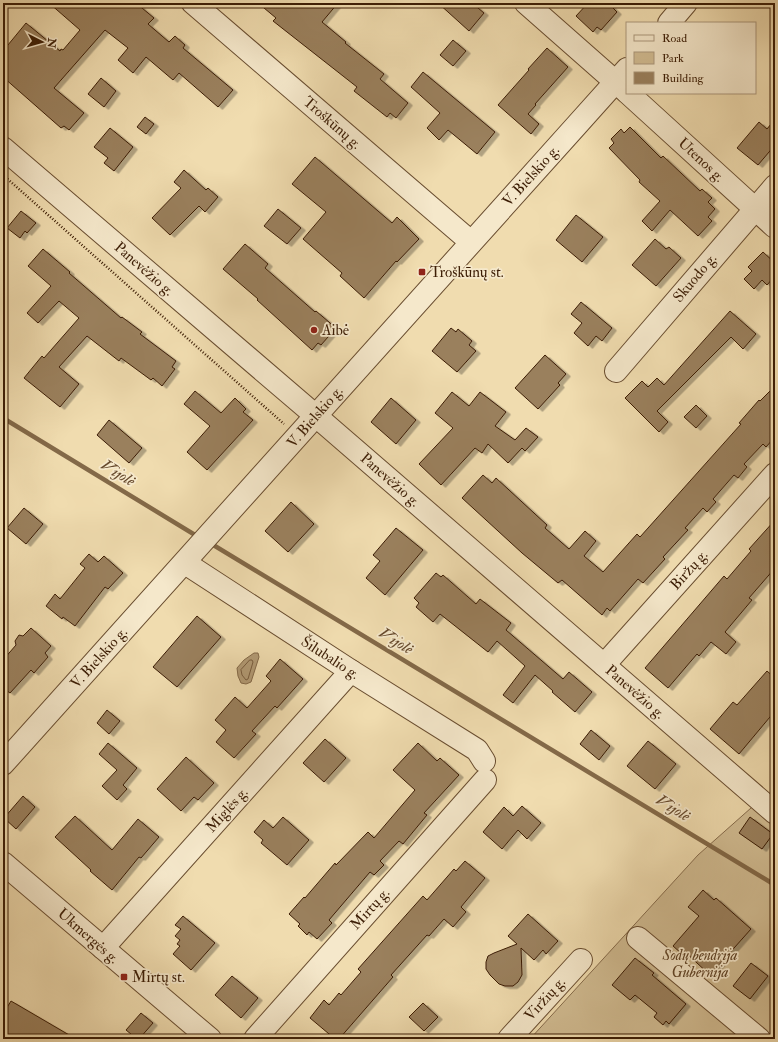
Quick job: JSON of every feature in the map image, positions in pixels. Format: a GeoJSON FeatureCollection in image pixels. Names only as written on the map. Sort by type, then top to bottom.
{"type":"FeatureCollection","features":[{"type":"Feature","properties":{"kind":"street","name":"Troškūnų g."},"geometry":{"type":"LineString","coordinates":[[193,3],[472,242]]}},
{"type":"Feature","properties":{"kind":"street","name":"Utenos g."},"geometry":{"type":"LineString","coordinates":[[526,3],[624,84]]}},
{"type":"Feature","properties":{"kind":"street"},"geometry":{"type":"LineString","coordinates":[[669,22],[686,3]]}},
{"type":"Feature","properties":{"kind":"street","name":"V. Bielskio g."},"geometry":{"type":"LineString","coordinates":[[3,764],[197,550],[472,242],[624,84]]}},
{"type":"Feature","properties":{"kind":"street","name":"Utenos g."},"geometry":{"type":"LineString","coordinates":[[634,94],[754,209],[775,227]]}},
{"type":"Feature","properties":{"kind":"street","name":"Panevėžio g."},"geometry":{"type":"LineString","coordinates":[[3,148],[316,416],[775,813]]}},
{"type":"Feature","properties":{"kind":"street","name":"Skuodo g."},"geometry":{"type":"LineString","coordinates":[[616,371],[775,186]]}},
{"type":"Feature","properties":{"kind":"street","name":"Biržų g."},"geometry":{"type":"LineString","coordinates":[[604,665],[775,474]]}},
{"type":"Feature","properties":{"kind":"street","name":"Šilubalio g."},"geometry":{"type":"LineString","coordinates":[[197,550],[352,671],[482,764]]}},
{"type":"Feature","properties":{"kind":"street","name":"Miglės g."},"geometry":{"type":"LineString","coordinates":[[103,948],[352,671]]}},
{"type":"Feature","properties":{"kind":"street","name":"Mirtų g."},"geometry":{"type":"LineString","coordinates":[[255,1039],[482,764]]}},
{"type":"Feature","properties":{"kind":"street","name":"Ukmergės g."},"geometry":{"type":"LineString","coordinates":[[3,863],[210,1039]]}},
{"type":"Feature","properties":{"kind":"street"},"geometry":{"type":"LineString","coordinates":[[638,938],[759,1039]]}},
{"type":"Feature","properties":{"kind":"street","name":"Viržių g."},"geometry":{"type":"LineString","coordinates":[[509,1039],[580,960]]}},
{"type":"Feature","properties":{"kind":"path"},"geometry":{"type":"LineString","coordinates":[[3,175],[298,437]]}},
{"type":"Feature","properties":{"kind":"green space","name":"Sodų bendrija Gubernija"},"geometry":{"type":"Polygon","coordinates":[[[760,800],[775,813],[775,1039],[530,1039],[698,855],[760,800]]]}},
{"type":"Feature","properties":{"kind":"water"},"geometry":{"type":"Polygon","coordinates":[[[254,653],[258,653],[259,657],[251,682],[246,684],[241,683],[237,668],[244,660],[254,653]]]}},
{"type":"Feature","properties":{"kind":"building"},"geometry":{"type":"Polygon","coordinates":[[[49,3],[136,3],[154,18],[148,24],[169,42],[175,36],[185,45],[183,48],[233,90],[218,107],[179,73],[173,80],[146,57],[133,73],[118,60],[128,48],[105,30],[54,88],[84,113],[69,130],[64,126],[61,128],[3,77],[3,51],[26,23],[60,51],[61,49],[63,50],[80,30],[49,3]]]}},
{"type":"Feature","properties":{"kind":"building"},"geometry":{"type":"Polygon","coordinates":[[[258,3],[338,3],[322,22],[346,42],[345,43],[384,74],[380,79],[408,103],[396,118],[390,113],[387,117],[354,91],[357,87],[273,21],[276,18],[258,3]]]}},
{"type":"Feature","properties":{"kind":"building"},"geometry":{"type":"Polygon","coordinates":[[[438,3],[472,3],[484,13],[469,31],[438,3]]]}},
{"type":"Feature","properties":{"kind":"building"},"geometry":{"type":"Polygon","coordinates":[[[588,3],[608,3],[617,12],[601,30],[597,27],[593,32],[576,16],[588,3]]]}},
{"type":"Feature","properties":{"kind":"building"},"geometry":{"type":"Polygon","coordinates":[[[453,40],[466,51],[453,66],[440,55],[453,40]]]}},
{"type":"Feature","properties":{"kind":"building"},"geometry":{"type":"Polygon","coordinates":[[[547,48],[568,67],[528,114],[539,124],[531,134],[498,105],[547,48]]]}},
{"type":"Feature","properties":{"kind":"building"},"geometry":{"type":"Polygon","coordinates":[[[423,72],[495,132],[477,154],[448,130],[439,140],[427,128],[440,113],[411,87],[423,72]]]}},
{"type":"Feature","properties":{"kind":"building"},"geometry":{"type":"Polygon","coordinates":[[[101,78],[116,91],[104,107],[88,94],[101,78]]]}},
{"type":"Feature","properties":{"kind":"building"},"geometry":{"type":"Polygon","coordinates":[[[145,117],[154,124],[146,134],[137,127],[145,117]]]}},
{"type":"Feature","properties":{"kind":"building"},"geometry":{"type":"Polygon","coordinates":[[[775,119],[775,145],[758,165],[737,148],[759,122],[767,129],[775,119]]]}},
{"type":"Feature","properties":{"kind":"building"},"geometry":{"type":"Polygon","coordinates":[[[630,127],[661,158],[663,156],[700,191],[702,189],[712,198],[708,202],[715,209],[708,217],[712,221],[698,236],[670,210],[652,231],[642,221],[660,201],[639,182],[640,180],[609,148],[614,143],[611,139],[621,129],[624,133],[630,127]]]}},
{"type":"Feature","properties":{"kind":"building"},"geometry":{"type":"Polygon","coordinates":[[[110,128],[133,147],[114,171],[104,163],[108,158],[94,147],[110,128]]]}},
{"type":"Feature","properties":{"kind":"building"},"geometry":{"type":"Polygon","coordinates":[[[315,157],[392,223],[397,217],[419,239],[397,262],[396,261],[364,298],[340,276],[342,273],[303,239],[326,212],[292,184],[315,157]]]}},
{"type":"Feature","properties":{"kind":"building"},"geometry":{"type":"Polygon","coordinates":[[[184,170],[206,190],[208,188],[218,197],[205,212],[199,206],[170,235],[152,218],[181,188],[174,182],[184,170]]]}},
{"type":"Feature","properties":{"kind":"building"},"geometry":{"type":"Polygon","coordinates":[[[278,209],[301,228],[287,244],[264,226],[278,209]]]}},
{"type":"Feature","properties":{"kind":"building"},"geometry":{"type":"Polygon","coordinates":[[[21,211],[36,223],[27,233],[25,231],[20,238],[7,228],[21,211]]]}},
{"type":"Feature","properties":{"kind":"building"},"geometry":{"type":"Polygon","coordinates":[[[576,215],[603,237],[582,262],[556,240],[576,215]]]}},
{"type":"Feature","properties":{"kind":"building"},"geometry":{"type":"Polygon","coordinates":[[[655,239],[666,249],[669,247],[681,258],[656,286],[632,265],[655,239]]]}},
{"type":"Feature","properties":{"kind":"building"},"geometry":{"type":"Polygon","coordinates":[[[245,244],[268,264],[265,268],[315,312],[316,311],[336,328],[321,345],[318,343],[312,350],[257,300],[258,299],[223,269],[245,244]]]}},
{"type":"Feature","properties":{"kind":"building"},"geometry":{"type":"Polygon","coordinates":[[[43,249],[121,318],[122,317],[142,332],[140,334],[176,361],[172,367],[175,369],[162,386],[153,378],[151,380],[121,358],[119,361],[87,336],[59,367],[79,384],[60,407],[24,378],[42,356],[44,358],[79,318],[59,301],[38,323],[27,313],[51,286],[28,266],[43,249]]]}},
{"type":"Feature","properties":{"kind":"building"},"geometry":{"type":"Polygon","coordinates":[[[763,252],[775,263],[775,276],[767,285],[762,280],[754,289],[744,279],[752,271],[748,267],[763,252]]]}},
{"type":"Feature","properties":{"kind":"building"},"geometry":{"type":"Polygon","coordinates":[[[581,302],[612,328],[602,341],[596,336],[588,346],[574,333],[582,323],[571,314],[581,302]]]}},
{"type":"Feature","properties":{"kind":"building"},"geometry":{"type":"Polygon","coordinates":[[[730,311],[756,334],[743,349],[731,337],[657,411],[668,422],[659,432],[625,398],[642,381],[648,387],[657,378],[664,385],[730,311]]]}},
{"type":"Feature","properties":{"kind":"building"},"geometry":{"type":"Polygon","coordinates":[[[451,328],[456,332],[458,329],[472,341],[469,345],[476,351],[457,372],[432,351],[451,328]]]}},
{"type":"Feature","properties":{"kind":"building"},"geometry":{"type":"Polygon","coordinates":[[[545,355],[566,374],[558,383],[560,385],[538,409],[515,388],[545,355]]]}},
{"type":"Feature","properties":{"kind":"building"},"geometry":{"type":"Polygon","coordinates":[[[775,386],[775,437],[766,447],[763,444],[744,464],[747,467],[738,478],[734,475],[713,499],[716,502],[707,512],[703,508],[685,528],[688,530],[663,557],[665,559],[643,583],[638,579],[610,611],[607,608],[602,615],[562,580],[558,583],[522,553],[462,498],[483,475],[492,483],[496,478],[547,525],[545,528],[569,549],[585,531],[596,541],[584,556],[603,572],[637,534],[640,537],[741,424],[739,423],[759,400],[760,401],[775,386]]]}},
{"type":"Feature","properties":{"kind":"building"},"geometry":{"type":"Polygon","coordinates":[[[195,391],[221,413],[235,398],[246,409],[243,412],[253,420],[207,470],[187,452],[210,426],[184,404],[195,391]]]}},
{"type":"Feature","properties":{"kind":"building"},"geometry":{"type":"Polygon","coordinates":[[[452,392],[469,406],[480,392],[506,412],[495,426],[515,440],[526,428],[538,437],[525,451],[522,448],[508,463],[488,444],[482,453],[475,448],[441,485],[419,464],[453,428],[435,413],[452,392]]]}},
{"type":"Feature","properties":{"kind":"building"},"geometry":{"type":"Polygon","coordinates":[[[391,398],[416,420],[396,444],[371,422],[391,398]]]}},
{"type":"Feature","properties":{"kind":"building"},"geometry":{"type":"Polygon","coordinates":[[[696,405],[707,416],[696,428],[684,417],[696,405]]]}},
{"type":"Feature","properties":{"kind":"building"},"geometry":{"type":"Polygon","coordinates":[[[109,420],[142,448],[129,463],[97,435],[109,420]]]}},
{"type":"Feature","properties":{"kind":"building"},"geometry":{"type":"Polygon","coordinates":[[[291,502],[314,524],[288,552],[265,531],[291,502]]]}},
{"type":"Feature","properties":{"kind":"building"},"geometry":{"type":"Polygon","coordinates":[[[24,508],[43,524],[26,544],[7,528],[24,508]]]}},
{"type":"Feature","properties":{"kind":"building"},"geometry":{"type":"Polygon","coordinates":[[[775,520],[775,568],[749,598],[752,600],[725,632],[736,642],[726,654],[711,642],[699,656],[697,654],[668,688],[645,668],[724,576],[727,579],[751,551],[749,549],[775,520]]]}},
{"type":"Feature","properties":{"kind":"building"},"geometry":{"type":"Polygon","coordinates":[[[396,528],[423,550],[385,595],[366,578],[380,561],[373,555],[396,528]]]}},
{"type":"Feature","properties":{"kind":"building"},"geometry":{"type":"Polygon","coordinates":[[[89,554],[98,562],[104,556],[123,573],[108,589],[105,587],[75,626],[63,617],[62,619],[46,606],[55,594],[60,599],[85,568],[80,564],[89,554]]]}},
{"type":"Feature","properties":{"kind":"building"},"geometry":{"type":"Polygon","coordinates":[[[436,573],[441,577],[443,575],[476,604],[480,599],[511,623],[506,630],[563,679],[569,672],[592,692],[575,712],[535,675],[513,703],[503,695],[525,666],[497,641],[488,652],[440,614],[433,622],[416,607],[419,603],[414,598],[436,573]]]}},
{"type":"Feature","properties":{"kind":"building"},"geometry":{"type":"Polygon","coordinates":[[[197,616],[221,637],[177,687],[153,667],[197,616]]]}},
{"type":"Feature","properties":{"kind":"building"},"geometry":{"type":"Polygon","coordinates":[[[31,628],[51,646],[45,653],[48,657],[34,673],[31,670],[10,693],[3,688],[3,660],[16,645],[15,641],[19,635],[23,636],[31,628]]]}},
{"type":"Feature","properties":{"kind":"building"},"geometry":{"type":"Polygon","coordinates":[[[280,659],[303,679],[277,708],[275,706],[252,731],[256,734],[234,758],[216,742],[226,730],[215,720],[235,697],[247,708],[271,681],[266,676],[280,659]]]}},
{"type":"Feature","properties":{"kind":"building"},"geometry":{"type":"Polygon","coordinates":[[[767,671],[775,678],[775,711],[739,754],[710,729],[733,702],[737,705],[767,671]]]}},
{"type":"Feature","properties":{"kind":"building"},"geometry":{"type":"Polygon","coordinates":[[[107,710],[120,721],[109,734],[97,723],[107,710]]]}},
{"type":"Feature","properties":{"kind":"building"},"geometry":{"type":"Polygon","coordinates":[[[591,730],[610,746],[599,760],[580,744],[591,730]]]}},
{"type":"Feature","properties":{"kind":"building"},"geometry":{"type":"Polygon","coordinates":[[[325,739],[346,758],[324,782],[303,763],[325,739]]]}},
{"type":"Feature","properties":{"kind":"building"},"geometry":{"type":"Polygon","coordinates":[[[648,741],[676,764],[655,789],[627,766],[648,741]]]}},
{"type":"Feature","properties":{"kind":"building"},"geometry":{"type":"Polygon","coordinates":[[[108,743],[137,768],[123,785],[127,789],[117,800],[102,786],[117,770],[99,754],[108,743]]]}},
{"type":"Feature","properties":{"kind":"building"},"geometry":{"type":"Polygon","coordinates":[[[418,743],[437,761],[440,758],[459,775],[424,813],[427,815],[403,844],[399,841],[380,861],[384,865],[374,875],[370,872],[329,920],[332,923],[317,939],[309,932],[307,935],[298,926],[300,924],[289,914],[335,863],[336,865],[368,832],[374,838],[415,790],[393,770],[418,743]]]}},
{"type":"Feature","properties":{"kind":"building"},"geometry":{"type":"Polygon","coordinates":[[[186,757],[214,783],[198,800],[194,797],[181,811],[157,789],[186,757]]]}},
{"type":"Feature","properties":{"kind":"building"},"geometry":{"type":"Polygon","coordinates":[[[23,796],[35,807],[16,829],[4,818],[23,796]]]}},
{"type":"Feature","properties":{"kind":"building"},"geometry":{"type":"Polygon","coordinates":[[[522,806],[541,823],[527,839],[518,830],[502,849],[483,832],[504,807],[513,816],[522,806]]]}},
{"type":"Feature","properties":{"kind":"building"},"geometry":{"type":"Polygon","coordinates":[[[75,816],[112,850],[138,819],[159,837],[141,858],[139,857],[112,890],[55,837],[75,816]]]}},
{"type":"Feature","properties":{"kind":"building"},"geometry":{"type":"Polygon","coordinates":[[[283,817],[309,840],[287,865],[261,843],[263,840],[254,832],[264,820],[273,828],[283,817]]]}},
{"type":"Feature","properties":{"kind":"building"},"geometry":{"type":"Polygon","coordinates":[[[750,817],[773,834],[762,849],[739,833],[750,817]]]}},
{"type":"Feature","properties":{"kind":"building"},"geometry":{"type":"Polygon","coordinates":[[[465,861],[485,878],[461,907],[466,912],[453,927],[444,919],[429,936],[427,935],[391,975],[393,977],[339,1039],[335,1039],[310,1018],[324,1000],[329,1005],[339,993],[341,995],[361,972],[358,969],[423,896],[427,900],[454,869],[456,871],[465,861]]]}},
{"type":"Feature","properties":{"kind":"building"},"geometry":{"type":"Polygon","coordinates":[[[703,890],[714,900],[716,898],[751,929],[710,975],[684,951],[682,954],[673,946],[699,916],[688,907],[703,890]]]}},
{"type":"Feature","properties":{"kind":"building"},"geometry":{"type":"Polygon","coordinates":[[[528,914],[558,941],[546,954],[543,950],[534,960],[521,948],[522,975],[518,982],[513,986],[499,984],[486,969],[488,956],[517,944],[508,936],[528,914]]]}},
{"type":"Feature","properties":{"kind":"building"},"geometry":{"type":"Polygon","coordinates":[[[183,916],[215,943],[191,970],[173,954],[180,946],[177,944],[180,940],[175,936],[181,929],[175,925],[183,916]]]}},
{"type":"Feature","properties":{"kind":"building"},"geometry":{"type":"Polygon","coordinates":[[[635,958],[654,973],[652,975],[686,1004],[669,1024],[666,1021],[663,1025],[654,1017],[657,1013],[635,995],[630,1000],[612,985],[635,958]]]}},
{"type":"Feature","properties":{"kind":"building"},"geometry":{"type":"Polygon","coordinates":[[[751,963],[768,976],[750,999],[733,986],[751,963]]]}},
{"type":"Feature","properties":{"kind":"building"},"geometry":{"type":"Polygon","coordinates":[[[232,976],[258,998],[241,1018],[215,995],[232,976]]]}},
{"type":"Feature","properties":{"kind":"building"},"geometry":{"type":"Polygon","coordinates":[[[11,1001],[76,1039],[3,1039],[3,1014],[11,1001]]]}},
{"type":"Feature","properties":{"kind":"building"},"geometry":{"type":"Polygon","coordinates":[[[423,1003],[438,1017],[424,1031],[409,1017],[423,1003]]]}},
{"type":"Feature","properties":{"kind":"building"},"geometry":{"type":"Polygon","coordinates":[[[141,1013],[153,1023],[139,1039],[137,1039],[126,1030],[141,1013]]]}},
{"type":"Feature","properties":{"kind":"waterway","name":"Vijolė"},"geometry":{"type":"LineString","coordinates":[[3,418],[200,538]]}},
{"type":"Feature","properties":{"kind":"waterway","name":"Vijolė"},"geometry":{"type":"LineString","coordinates":[[210,543],[775,885]]}},
{"type":"Feature","properties":{"kind":"place","name":"Troškūnų st."},"geometry":{"type":"Point","coordinates":[422,272]}},
{"type":"Feature","properties":{"kind":"place","name":"Aibė"},"geometry":{"type":"Point","coordinates":[314,330]}},
{"type":"Feature","properties":{"kind":"place","name":"Mirtų st."},"geometry":{"type":"Point","coordinates":[124,977]}}]}
